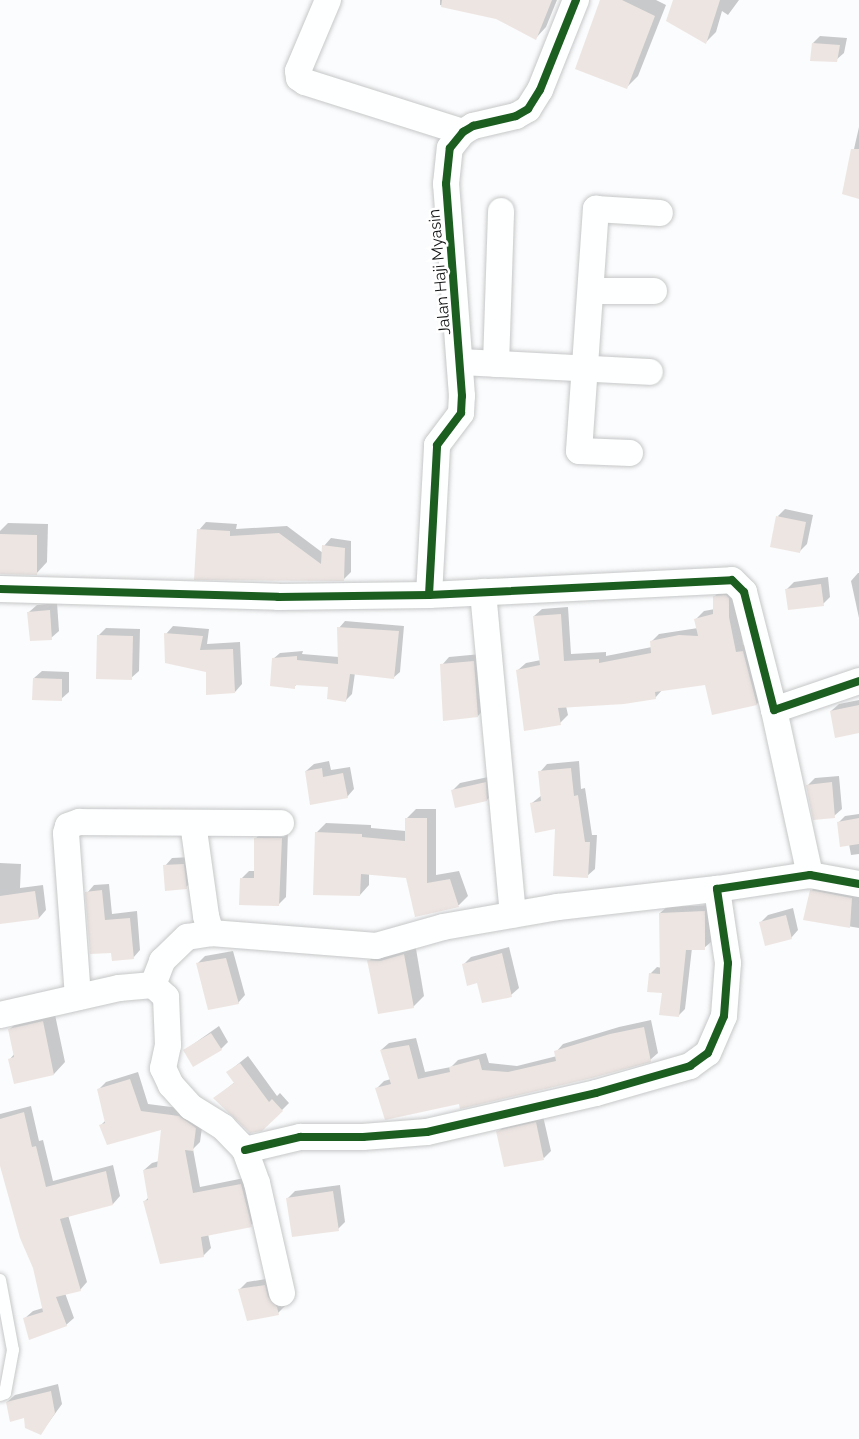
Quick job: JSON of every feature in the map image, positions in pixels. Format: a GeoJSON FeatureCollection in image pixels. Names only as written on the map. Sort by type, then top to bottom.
{"type":"FeatureCollection","features":[{"type":"Feature","properties":{"kind":"street"},"geometry":{"type":"LineString","coordinates":[[328,0],[298,71],[299,78],[305,82],[463,132],[473,126],[516,116],[528,109],[540,90],[576,0]]}},
{"type":"Feature","properties":{"kind":"street","name":"Jalan Haji Myasin"},"geometry":{"type":"LineString","coordinates":[[429,595],[437,445],[461,412],[460,362],[446,184],[450,148],[463,132]]}},
{"type":"Feature","properties":{"kind":"street"},"geometry":{"type":"LineString","coordinates":[[630,453],[579,451],[596,209],[660,213]]}},
{"type":"Feature","properties":{"kind":"street"},"geometry":{"type":"LineString","coordinates":[[496,364],[501,211]]}},
{"type":"Feature","properties":{"kind":"street"},"geometry":{"type":"LineString","coordinates":[[591,291],[654,291]]}},
{"type":"Feature","properties":{"kind":"street"},"geometry":{"type":"LineString","coordinates":[[460,362],[650,372]]}},
{"type":"Feature","properties":{"kind":"street"},"geometry":{"type":"LineString","coordinates":[[0,589],[278,597],[429,595],[732,580],[744,592],[774,710],[810,875]]}},
{"type":"Feature","properties":{"kind":"street"},"geometry":{"type":"LineString","coordinates":[[483,592],[513,915]]}},
{"type":"Feature","properties":{"kind":"street"},"geometry":{"type":"LineString","coordinates":[[774,710],[859,681]]}},
{"type":"Feature","properties":{"kind":"street"},"geometry":{"type":"LineString","coordinates":[[78,997],[66,833],[68,826],[79,822],[280,824]]}},
{"type":"Feature","properties":{"kind":"street"},"geometry":{"type":"LineString","coordinates":[[193,823],[206,916],[211,933]]}},
{"type":"Feature","properties":{"kind":"street"},"geometry":{"type":"LineString","coordinates":[[0,1015],[119,988],[153,985],[179,948],[211,933],[376,946],[443,927],[513,915],[810,875],[859,884]]}},
{"type":"Feature","properties":{"kind":"street"},"geometry":{"type":"LineString","coordinates":[[245,1150],[300,1137],[363,1137],[427,1132],[666,1075],[698,1062],[708,1053],[724,1016],[728,989],[727,953],[717,889]]}},
{"type":"Feature","properties":{"kind":"street"},"geometry":{"type":"LineString","coordinates":[[153,985],[166,998],[168,1045],[163,1068],[171,1086],[191,1107],[223,1127],[245,1150],[258,1183],[282,1293]]}},
{"type":"Feature","properties":{"kind":"lane"},"geometry":{"type":"LineString","coordinates":[[0,1280],[13,1350],[5,1393],[0,1395]]}},
{"type":"Feature","properties":{"kind":"building"},"geometry":{"type":"Polygon","coordinates":[[[442,0],[552,0],[536,40],[496,19],[441,7],[442,0]]]}},
{"type":"Feature","properties":{"kind":"building"},"geometry":{"type":"Polygon","coordinates":[[[600,0],[622,0],[655,16],[627,89],[575,69],[600,0]]]}},
{"type":"Feature","properties":{"kind":"building"},"geometry":{"type":"Polygon","coordinates":[[[673,0],[720,0],[706,44],[666,21],[673,0]]]}},
{"type":"Feature","properties":{"kind":"building"},"geometry":{"type":"Polygon","coordinates":[[[812,43],[840,45],[837,62],[810,61],[812,43]]]}},
{"type":"Feature","properties":{"kind":"building"},"geometry":{"type":"Polygon","coordinates":[[[851,149],[859,149],[859,199],[842,194],[851,149]]]}},
{"type":"Feature","properties":{"kind":"building"},"geometry":{"type":"Polygon","coordinates":[[[776,516],[806,522],[800,553],[770,547],[776,516]]]}},
{"type":"Feature","properties":{"kind":"building"},"geometry":{"type":"Polygon","coordinates":[[[197,529],[230,531],[230,536],[279,533],[321,564],[322,545],[345,548],[344,581],[194,580],[197,529]]]}},
{"type":"Feature","properties":{"kind":"building"},"geometry":{"type":"Polygon","coordinates":[[[0,534],[37,535],[37,575],[0,574],[0,534]]]}},
{"type":"Feature","properties":{"kind":"building"},"geometry":{"type":"Polygon","coordinates":[[[821,584],[824,606],[788,610],[785,589],[821,584]]]}},
{"type":"Feature","properties":{"kind":"building"},"geometry":{"type":"Polygon","coordinates":[[[726,595],[729,598],[729,617],[736,652],[743,651],[757,705],[712,715],[705,685],[655,692],[656,699],[624,704],[558,708],[561,725],[524,731],[516,670],[540,665],[533,616],[561,614],[564,661],[599,659],[599,663],[651,653],[650,641],[679,635],[698,636],[694,619],[713,614],[713,596],[726,595]]]}},
{"type":"Feature","properties":{"kind":"building"},"geometry":{"type":"Polygon","coordinates":[[[50,610],[52,640],[30,641],[27,612],[50,610]]]}},
{"type":"Feature","properties":{"kind":"building"},"geometry":{"type":"Polygon","coordinates":[[[337,627],[399,631],[394,679],[350,674],[346,702],[327,699],[328,687],[295,685],[295,689],[270,686],[272,658],[297,656],[297,660],[338,664],[337,627]]]}},
{"type":"Feature","properties":{"kind":"building"},"geometry":{"type":"Polygon","coordinates":[[[164,633],[203,636],[200,650],[233,649],[235,693],[206,695],[206,672],[165,663],[164,633]]]}},
{"type":"Feature","properties":{"kind":"building"},"geometry":{"type":"Polygon","coordinates":[[[97,635],[133,636],[132,680],[96,679],[97,635]]]}},
{"type":"Feature","properties":{"kind":"building"},"geometry":{"type":"Polygon","coordinates":[[[474,661],[478,717],[443,721],[440,664],[474,661]]]}},
{"type":"Feature","properties":{"kind":"building"},"geometry":{"type":"Polygon","coordinates":[[[33,678],[62,679],[62,701],[32,700],[33,678]]]}},
{"type":"Feature","properties":{"kind":"building"},"geometry":{"type":"Polygon","coordinates":[[[859,705],[859,733],[835,738],[830,711],[859,705]]]}},
{"type":"Feature","properties":{"kind":"building"},"geometry":{"type":"Polygon","coordinates":[[[322,768],[323,777],[343,773],[348,798],[310,805],[305,771],[322,768]]]}},
{"type":"Feature","properties":{"kind":"building"},"geometry":{"type":"Polygon","coordinates":[[[571,768],[574,796],[578,795],[585,842],[590,842],[588,878],[553,876],[555,829],[535,833],[530,803],[541,801],[538,771],[571,768]]]}},
{"type":"Feature","properties":{"kind":"building"},"geometry":{"type":"Polygon","coordinates":[[[486,782],[487,801],[455,808],[451,790],[486,782]]]}},
{"type":"Feature","properties":{"kind":"building"},"geometry":{"type":"Polygon","coordinates":[[[832,782],[835,818],[813,820],[806,785],[832,782]]]}},
{"type":"Feature","properties":{"kind":"building"},"geometry":{"type":"Polygon","coordinates":[[[405,818],[427,818],[427,883],[450,879],[459,907],[415,917],[406,878],[361,874],[360,896],[313,895],[315,832],[362,834],[362,837],[405,841],[405,818]]]}},
{"type":"Feature","properties":{"kind":"building"},"geometry":{"type":"Polygon","coordinates":[[[859,818],[859,844],[840,847],[837,822],[859,818]]]}},
{"type":"Feature","properties":{"kind":"building"},"geometry":{"type":"Polygon","coordinates":[[[254,838],[282,838],[279,906],[239,905],[240,878],[254,878],[254,838]]]}},
{"type":"Feature","properties":{"kind":"building"},"geometry":{"type":"Polygon","coordinates":[[[184,864],[187,889],[165,891],[163,865],[184,864]]]}},
{"type":"Feature","properties":{"kind":"building"},"geometry":{"type":"Polygon","coordinates":[[[102,890],[105,920],[130,918],[134,959],[112,961],[111,953],[90,954],[85,892],[102,890]]]}},
{"type":"Feature","properties":{"kind":"building"},"geometry":{"type":"Polygon","coordinates":[[[810,890],[852,898],[850,928],[803,920],[810,890]]]}},
{"type":"Feature","properties":{"kind":"building"},"geometry":{"type":"Polygon","coordinates":[[[35,891],[39,919],[0,924],[0,896],[35,891]]]}},
{"type":"Feature","properties":{"kind":"building"},"geometry":{"type":"Polygon","coordinates":[[[705,911],[705,950],[686,950],[679,1017],[659,1015],[662,993],[647,992],[649,973],[660,974],[659,913],[705,911]]]}},
{"type":"Feature","properties":{"kind":"building"},"geometry":{"type":"Polygon","coordinates":[[[786,915],[792,939],[765,946],[759,922],[786,915]]]}},
{"type":"Feature","properties":{"kind":"building"},"geometry":{"type":"Polygon","coordinates":[[[502,953],[512,997],[482,1003],[477,983],[467,986],[462,964],[502,953]]]}},
{"type":"Feature","properties":{"kind":"building"},"geometry":{"type":"Polygon","coordinates":[[[404,954],[414,1008],[378,1014],[367,960],[380,961],[404,954]]]}},
{"type":"Feature","properties":{"kind":"building"},"geometry":{"type":"Polygon","coordinates":[[[226,958],[239,1004],[208,1010],[196,963],[226,958]]]}},
{"type":"Feature","properties":{"kind":"building"},"geometry":{"type":"Polygon","coordinates":[[[43,1021],[54,1075],[14,1084],[8,1059],[14,1057],[8,1029],[43,1021]]]}},
{"type":"Feature","properties":{"kind":"building"},"geometry":{"type":"Polygon","coordinates":[[[644,1027],[651,1062],[460,1109],[459,1104],[385,1120],[375,1088],[391,1084],[380,1050],[409,1045],[418,1079],[450,1072],[449,1067],[479,1059],[482,1070],[508,1072],[556,1061],[554,1051],[610,1034],[644,1027]]]}},
{"type":"Feature","properties":{"kind":"building"},"geometry":{"type":"Polygon","coordinates":[[[211,1033],[222,1050],[193,1067],[183,1050],[211,1033]]]}},
{"type":"Feature","properties":{"kind":"building"},"geometry":{"type":"Polygon","coordinates":[[[240,1063],[269,1102],[272,1099],[283,1111],[262,1131],[250,1133],[213,1098],[234,1083],[226,1072],[240,1063]]]}},
{"type":"Feature","properties":{"kind":"building"},"geometry":{"type":"Polygon","coordinates":[[[130,1079],[141,1111],[179,1116],[196,1128],[193,1151],[185,1150],[193,1193],[241,1184],[252,1227],[201,1237],[204,1257],[160,1264],[143,1201],[148,1200],[143,1170],[157,1167],[161,1130],[107,1145],[99,1125],[105,1123],[97,1089],[130,1079]]]}},
{"type":"Feature","properties":{"kind":"building"},"geometry":{"type":"Polygon","coordinates":[[[24,1112],[32,1147],[36,1146],[46,1187],[106,1171],[113,1205],[60,1219],[81,1291],[56,1297],[67,1326],[29,1340],[23,1318],[43,1312],[33,1268],[20,1238],[0,1166],[0,1119],[24,1112]]]}},
{"type":"Feature","properties":{"kind":"building"},"geometry":{"type":"Polygon","coordinates":[[[536,1122],[544,1160],[504,1167],[496,1131],[536,1122]]]}},
{"type":"Feature","properties":{"kind":"building"},"geometry":{"type":"Polygon","coordinates":[[[333,1191],[339,1231],[292,1237],[286,1198],[333,1191]]]}},
{"type":"Feature","properties":{"kind":"building"},"geometry":{"type":"Polygon","coordinates":[[[265,1285],[268,1297],[277,1307],[279,1315],[247,1321],[238,1289],[265,1285]]]}},
{"type":"Feature","properties":{"kind":"building"},"geometry":{"type":"Polygon","coordinates":[[[51,1391],[55,1413],[41,1435],[25,1428],[24,1418],[10,1422],[6,1402],[51,1391]]]}},
{"type":"Feature","properties":{"kind":"cycle path"},"geometry":{"type":"LineString","coordinates":[[429,595],[437,445],[461,413],[462,396],[446,184],[450,148],[463,132],[473,126],[516,116],[528,109],[540,90],[576,0]]}},
{"type":"Feature","properties":{"kind":"cycle path"},"geometry":{"type":"LineString","coordinates":[[0,589],[278,597],[429,595],[732,580],[744,592],[774,710],[859,681]]}},
{"type":"Feature","properties":{"kind":"cycle path"},"geometry":{"type":"LineString","coordinates":[[245,1150],[300,1137],[363,1137],[427,1132],[596,1093],[690,1066],[708,1053],[724,1016],[728,963],[717,889],[810,875],[859,884]]}}]}
